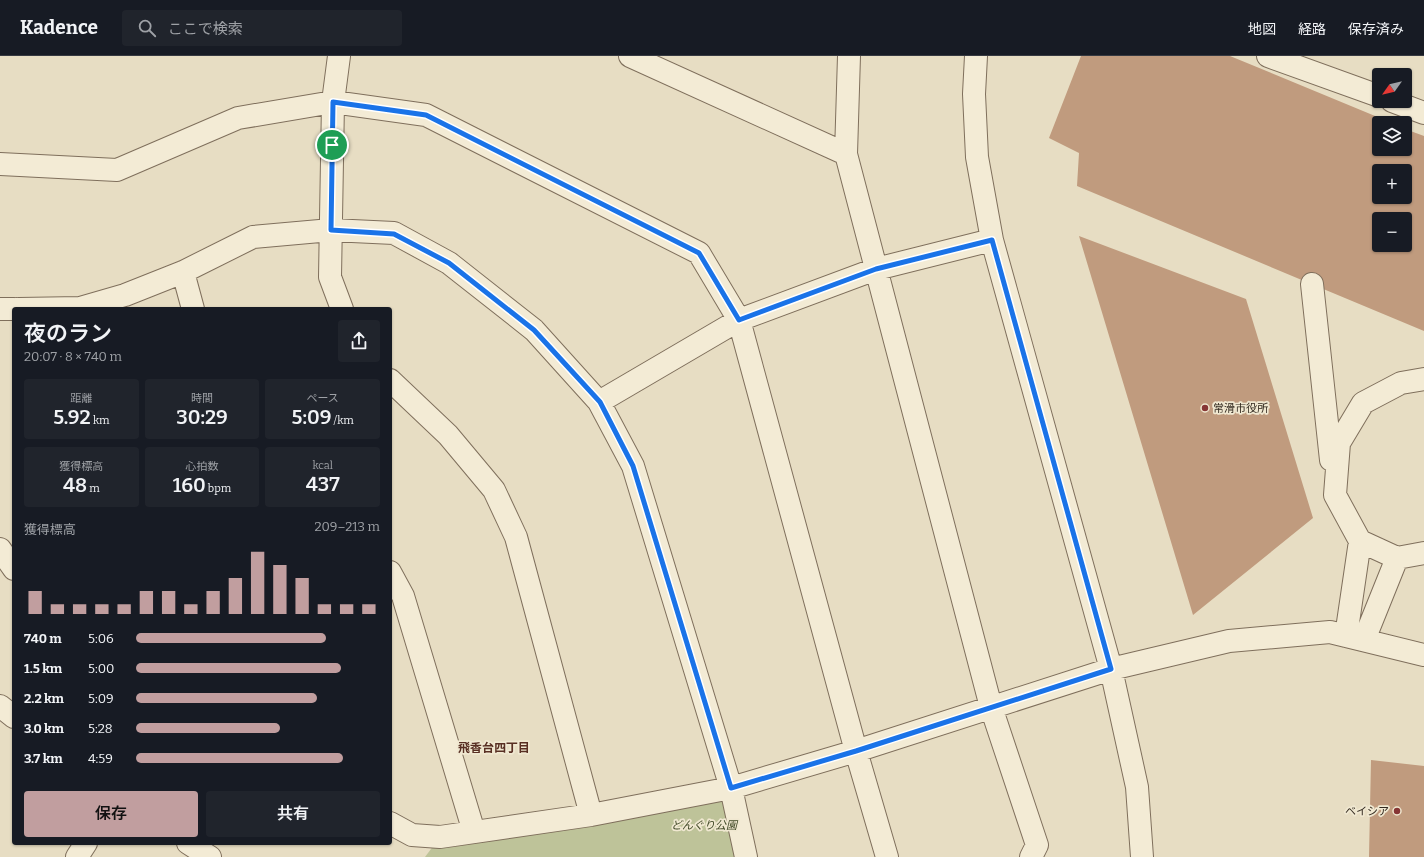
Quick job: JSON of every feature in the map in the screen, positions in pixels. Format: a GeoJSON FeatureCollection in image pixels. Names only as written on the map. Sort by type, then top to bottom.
{"type":"FeatureCollection","features":[{"type":"Feature","properties":{"kind":"street"},"geometry":{"type":"LineString","coordinates":[[339,56],[333,102],[330,278],[341,307]]}},
{"type":"Feature","properties":{"kind":"street"},"geometry":{"type":"LineString","coordinates":[[630,56],[846,154]]}},
{"type":"Feature","properties":{"kind":"street"},"geometry":{"type":"LineString","coordinates":[[849,56],[846,154],[992,707],[1037,845],[1032,857]]}},
{"type":"Feature","properties":{"kind":"street"},"geometry":{"type":"LineString","coordinates":[[976,56],[974,94],[977,157],[992,240],[1111,669],[1137,787],[1142,857]]}},
{"type":"Feature","properties":{"kind":"street"},"geometry":{"type":"LineString","coordinates":[[1268,56],[1372,93]]}},
{"type":"Feature","properties":{"kind":"street"},"geometry":{"type":"LineString","coordinates":[[0,164],[117,170],[238,118],[333,102],[426,115],[699,253],[739,320],[856,751],[887,857]]}},
{"type":"Feature","properties":{"kind":"street"},"geometry":{"type":"LineString","coordinates":[[1411,108],[1424,113]]}},
{"type":"Feature","properties":{"kind":"street"},"geometry":{"type":"LineString","coordinates":[[83,307],[125,295],[183,272],[253,237],[331,230],[394,234],[449,263],[534,330],[600,402],[633,466],[731,788],[746,857]]}},
{"type":"Feature","properties":{"kind":"street"},"geometry":{"type":"LineString","coordinates":[[600,402],[739,320],[876,269],[992,240]]}},
{"type":"Feature","properties":{"kind":"street"},"geometry":{"type":"LineString","coordinates":[[183,272],[192,307]]}},
{"type":"Feature","properties":{"kind":"street"},"geometry":{"type":"LineString","coordinates":[[1312,284],[1335,495],[1360,541],[1355,638]]}},
{"type":"Feature","properties":{"kind":"street"},"geometry":{"type":"LineString","coordinates":[[0,309],[12,309]]}},
{"type":"Feature","properties":{"kind":"street"},"geometry":{"type":"LineString","coordinates":[[1335,495],[1339,443],[1363,403],[1401,383],[1424,379]]}},
{"type":"Feature","properties":{"kind":"street"},"geometry":{"type":"LineString","coordinates":[[392,382],[448,436],[498,496],[516,537],[591,815]]}},
{"type":"Feature","properties":{"kind":"street"},"geometry":{"type":"LineString","coordinates":[[1360,541],[1398,558],[1424,553]]}},
{"type":"Feature","properties":{"kind":"street"},"geometry":{"type":"LineString","coordinates":[[0,549],[12,565]]}},
{"type":"Feature","properties":{"kind":"street"},"geometry":{"type":"LineString","coordinates":[[1355,638],[1398,558]]}},
{"type":"Feature","properties":{"kind":"street"},"geometry":{"type":"LineString","coordinates":[[392,576],[403,596],[474,832]]}},
{"type":"Feature","properties":{"kind":"street"},"geometry":{"type":"LineString","coordinates":[[392,824],[412,835],[440,837],[591,815],[731,788],[856,751],[1111,669],[1229,641],[1330,632],[1424,654]]}},
{"type":"Feature","properties":{"kind":"street"},"geometry":{"type":"LineString","coordinates":[[0,706],[12,715]]}},
{"type":"Feature","properties":{"kind":"street"},"geometry":{"type":"LineString","coordinates":[[77,857],[85,845]]}},
{"type":"Feature","properties":{"kind":"street"},"geometry":{"type":"LineString","coordinates":[[191,845],[210,857]]}},
{"type":"Feature","properties":{"kind":"green space","name":"どんぐり公園"},"geometry":{"type":"Polygon","coordinates":[[[731,788],[746,857],[425,857],[440,837],[731,788]]]}},
{"type":"Feature","properties":{"kind":"building"},"geometry":{"type":"Polygon","coordinates":[[[1081,56],[1230,56],[1375,116],[1372,116],[1372,156],[1412,156],[1412,132],[1424,136],[1424,331],[1077,186],[1079,153],[1049,138],[1081,56]]]}},
{"type":"Feature","properties":{"kind":"building","name":"常滑市役所"},"geometry":{"type":"Polygon","coordinates":[[[1079,236],[1246,299],[1313,518],[1193,615],[1079,236]]]}},
{"type":"Feature","properties":{"kind":"building","name":"ベイシア"},"geometry":{"type":"Polygon","coordinates":[[[1371,760],[1424,766],[1424,857],[1369,857],[1371,760]]]}},
{"type":"Feature","properties":{"kind":"place","name":"常滑市役所"},"geometry":{"type":"Point","coordinates":[1205,408]}},
{"type":"Feature","properties":{"kind":"place","name":"ベイシア"},"geometry":{"type":"Point","coordinates":[1397,811]}},
{"type":"Feature","properties":{"kind":"district","name":"飛香台四丁目"},"geometry":{"type":"Point","coordinates":[494,748]}},
{"type":"Feature","properties":{"kind":"route"},"geometry":{"type":"LineString","coordinates":[[333,102],[426,115],[699,253],[739,320],[876,269],[992,240],[1111,669],[856,751],[731,788],[633,466],[600,402],[534,330],[449,263],[394,234],[331,230],[332,145],[333,102]]}}]}
